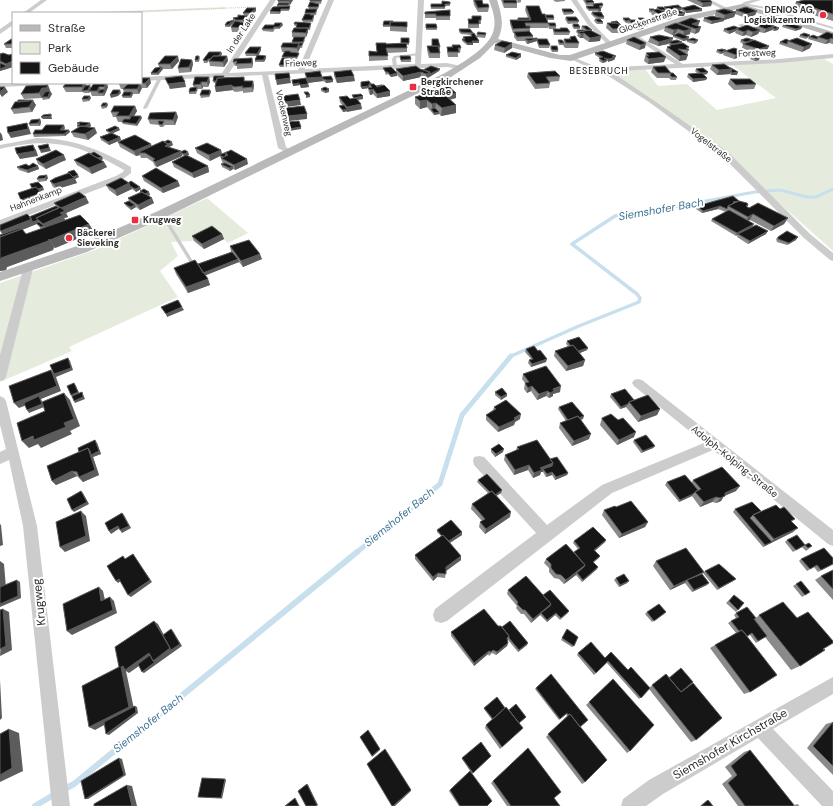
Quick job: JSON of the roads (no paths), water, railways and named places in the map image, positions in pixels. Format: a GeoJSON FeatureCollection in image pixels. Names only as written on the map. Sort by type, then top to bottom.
{"type":"FeatureCollection","features":[{"type":"Feature","properties":{"kind":"street"},"geometry":{"type":"LineString","coordinates":[[27,12],[44,0]]}},
{"type":"Feature","properties":{"kind":"street","name":"In der Lake"},"geometry":{"type":"LineString","coordinates":[[224,75],[273,0]]}},
{"type":"Feature","properties":{"kind":"street"},"geometry":{"type":"LineString","coordinates":[[301,71],[331,0]]}},
{"type":"Feature","properties":{"kind":"street"},"geometry":{"type":"LineString","coordinates":[[418,66],[421,0]]}},
{"type":"Feature","properties":{"kind":"street"},"geometry":{"type":"LineString","coordinates":[[0,277],[28,269],[82,249],[162,214],[448,75],[478,55],[493,40],[498,31],[499,22],[493,0]]}},
{"type":"Feature","properties":{"kind":"street"},"geometry":{"type":"LineString","coordinates":[[574,0],[590,24],[610,44]]}},
{"type":"Feature","properties":{"kind":"street"},"geometry":{"type":"LineString","coordinates":[[707,0],[724,8]]}},
{"type":"Feature","properties":{"kind":"street"},"geometry":{"type":"LineString","coordinates":[[743,5],[758,0]]}},
{"type":"Feature","properties":{"kind":"street","name":"Glockenstraße"},"geometry":{"type":"LineString","coordinates":[[493,40],[510,43],[528,50],[554,57],[571,58],[684,19],[724,8],[743,5],[770,16],[833,35]]}},
{"type":"Feature","properties":{"kind":"street"},"geometry":{"type":"LineString","coordinates":[[741,25],[770,16]]}},
{"type":"Feature","properties":{"kind":"street"},"geometry":{"type":"LineString","coordinates":[[0,32],[12,23]]}},
{"type":"Feature","properties":{"kind":"street"},"geometry":{"type":"LineString","coordinates":[[635,36],[681,65]]}},
{"type":"Feature","properties":{"kind":"street","name":"Forstweg"},"geometry":{"type":"LineString","coordinates":[[591,67],[616,69],[779,61],[833,56]]}},
{"type":"Feature","properties":{"kind":"street","name":"Vogelstraße"},"geometry":{"type":"LineString","coordinates":[[571,58],[612,76],[651,101],[725,154],[762,193],[807,236],[833,258]]}},
{"type":"Feature","properties":{"kind":"street","name":"Frieweg"},"geometry":{"type":"LineString","coordinates":[[142,79],[418,66],[462,66]]}},
{"type":"Feature","properties":{"kind":"street"},"geometry":{"type":"LineString","coordinates":[[612,76],[616,69]]}},
{"type":"Feature","properties":{"kind":"street","name":"Vockenweg"},"geometry":{"type":"LineString","coordinates":[[265,74],[282,148],[289,152]]}},
{"type":"Feature","properties":{"kind":"street"},"geometry":{"type":"LineString","coordinates":[[0,85],[24,84]]}},
{"type":"Feature","properties":{"kind":"street","name":"Hahnenkamp"},"geometry":{"type":"LineString","coordinates":[[0,147],[38,140],[62,142],[85,147],[103,154],[128,169],[127,173],[119,178],[0,223]]}},
{"type":"Feature","properties":{"kind":"street"},"geometry":{"type":"LineString","coordinates":[[0,377],[28,269]]}},
{"type":"Feature","properties":{"kind":"street","name":"Adolph-Kolping-Straße"},"geometry":{"type":"LineString","coordinates":[[638,383],[833,539]]}},
{"type":"Feature","properties":{"kind":"street","name":"Krugweg"},"geometry":{"type":"LineString","coordinates":[[0,401],[30,526],[61,805]]}},
{"type":"Feature","properties":{"kind":"street"},"geometry":{"type":"LineString","coordinates":[[441,614],[607,489],[714,444]]}},
{"type":"Feature","properties":{"kind":"street"},"geometry":{"type":"LineString","coordinates":[[0,459],[13,451]]}},
{"type":"Feature","properties":{"kind":"street"},"geometry":{"type":"LineString","coordinates":[[479,461],[546,534]]}},
{"type":"Feature","properties":{"kind":"street","name":"Siemshofer Kirchstraße"},"geometry":{"type":"LineString","coordinates":[[630,806],[656,786],[833,685]]}},
{"type":"Feature","properties":{"kind":"street"},"geometry":{"type":"LineString","coordinates":[[760,728],[833,804]]}},
{"type":"Feature","properties":{"kind":"lane"},"geometry":{"type":"LineString","coordinates":[[743,5],[765,8],[833,28]]}},
{"type":"Feature","properties":{"kind":"lane"},"geometry":{"type":"LineString","coordinates":[[395,67],[395,57],[419,54]]}},
{"type":"Feature","properties":{"kind":"lane"},"geometry":{"type":"LineString","coordinates":[[145,108],[160,78]]}},
{"type":"Feature","properties":{"kind":"lane"},"geometry":{"type":"LineString","coordinates":[[162,214],[191,261]]}},
{"type":"Feature","properties":{"kind":"waterway","name":"Siemshofer Bach"},"geometry":{"type":"LineString","coordinates":[[678,206],[755,192],[780,190],[807,197],[816,197],[833,189]]}},
{"type":"Feature","properties":{"kind":"waterway","name":"Siemshofer Bach"},"geometry":{"type":"LineString","coordinates":[[511,356],[579,326],[639,302],[640,298],[637,294],[572,244],[615,216],[686,205]]}},
{"type":"Feature","properties":{"kind":"waterway","name":"Siemshofer Bach"},"geometry":{"type":"LineString","coordinates":[[356,553],[440,484],[462,415],[511,356]]}},
{"type":"Feature","properties":{"kind":"waterway","name":"Siemshofer Bach"},"geometry":{"type":"LineString","coordinates":[[63,790],[74,784],[357,552]]}},
{"type":"Feature","properties":{"kind":"waterway","name":"Siemshofer Bach"},"geometry":{"type":"LineString","coordinates":[[35,806],[55,794]]}},
{"type":"Feature","properties":{"kind":"place","name":"DENIOS AG, Logistikzentrum"},"geometry":{"type":"Point","coordinates":[823,15]}},
{"type":"Feature","properties":{"kind":"place","name":"Bergkirchener Straße"},"geometry":{"type":"Point","coordinates":[413,87]}},
{"type":"Feature","properties":{"kind":"place","name":"Krugweg"},"geometry":{"type":"Point","coordinates":[135,220]}},
{"type":"Feature","properties":{"kind":"place","name":"Bäckerei Sieveking"},"geometry":{"type":"Point","coordinates":[69,238]}},
{"type":"Feature","properties":{"kind":"district","name":"BESEBRUCH"},"geometry":{"type":"Point","coordinates":[599,71]}}]}
